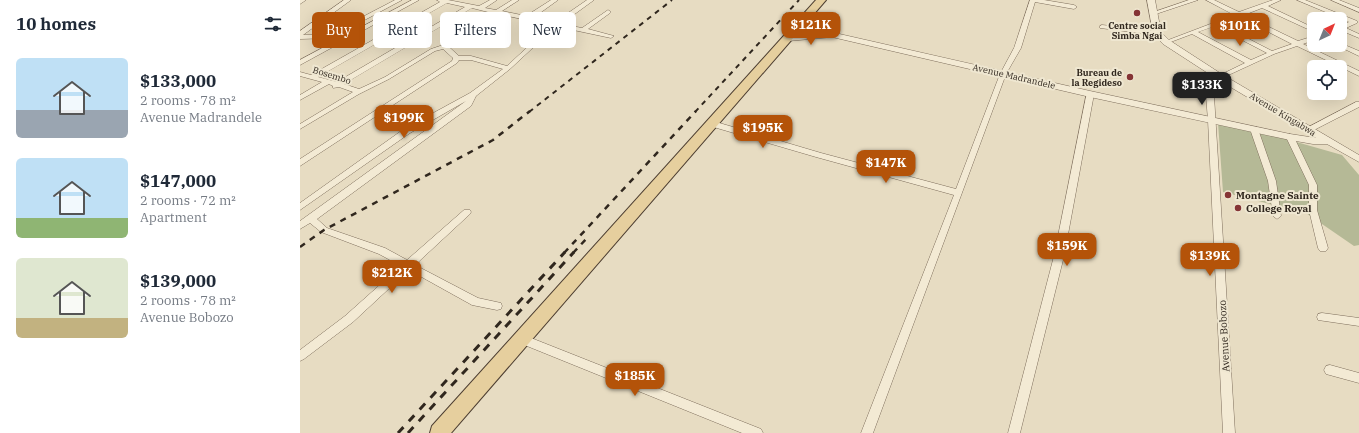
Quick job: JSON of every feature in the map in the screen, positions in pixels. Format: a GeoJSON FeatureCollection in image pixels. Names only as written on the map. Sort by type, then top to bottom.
{"type":"FeatureCollection","features":[{"type":"Feature","properties":{"kind":"main road"},"geometry":{"type":"LineString","coordinates":[[439,433],[821,0]]}},
{"type":"Feature","properties":{"kind":"street"},"geometry":{"type":"LineString","coordinates":[[300,35],[348,0]]}},
{"type":"Feature","properties":{"kind":"street"},"geometry":{"type":"LineString","coordinates":[[300,35],[329,37],[399,0]]}},
{"type":"Feature","properties":{"kind":"street"},"geometry":{"type":"LineString","coordinates":[[300,63],[416,0]]}},
{"type":"Feature","properties":{"kind":"street"},"geometry":{"type":"LineString","coordinates":[[457,4],[464,0]]}},
{"type":"Feature","properties":{"kind":"street"},"geometry":{"type":"LineString","coordinates":[[480,8],[494,0]]}},
{"type":"Feature","properties":{"kind":"street"},"geometry":{"type":"LineString","coordinates":[[498,11],[516,0]]}},
{"type":"Feature","properties":{"kind":"street"},"geometry":{"type":"LineString","coordinates":[[537,12],[555,0]]}},
{"type":"Feature","properties":{"kind":"street"},"geometry":{"type":"LineString","coordinates":[[574,12],[591,0]]}},
{"type":"Feature","properties":{"kind":"street"},"geometry":{"type":"LineString","coordinates":[[867,433],[959,193],[1002,74],[1008,67],[1016,52],[1033,0],[1074,7]]}},
{"type":"Feature","properties":{"kind":"street"},"geometry":{"type":"LineString","coordinates":[[1102,28],[1157,32],[1151,0]]}},
{"type":"Feature","properties":{"kind":"street"},"geometry":{"type":"LineString","coordinates":[[1154,14],[1195,0]]}},
{"type":"Feature","properties":{"kind":"street"},"geometry":{"type":"LineString","coordinates":[[1209,0],[1359,74]]}},
{"type":"Feature","properties":{"kind":"street"},"geometry":{"type":"LineString","coordinates":[[1166,42],[1278,0]]}},
{"type":"Feature","properties":{"kind":"street"},"geometry":{"type":"LineString","coordinates":[[1300,0],[1356,21]]}},
{"type":"Feature","properties":{"kind":"street"},"geometry":{"type":"LineString","coordinates":[[1334,0],[1359,10]]}},
{"type":"Feature","properties":{"kind":"street"},"geometry":{"type":"LineString","coordinates":[[311,78],[443,1],[519,16]]}},
{"type":"Feature","properties":{"kind":"street"},"geometry":{"type":"LineString","coordinates":[[1263,6],[1307,27]]}},
{"type":"Feature","properties":{"kind":"street"},"geometry":{"type":"LineString","coordinates":[[336,86],[470,7]]}},
{"type":"Feature","properties":{"kind":"street"},"geometry":{"type":"LineString","coordinates":[[583,30],[608,12]]}},
{"type":"Feature","properties":{"kind":"street"},"geometry":{"type":"LineString","coordinates":[[805,18],[832,35]]}},
{"type":"Feature","properties":{"kind":"street"},"geometry":{"type":"LineString","coordinates":[[1216,24],[1272,53]]}},
{"type":"Feature","properties":{"kind":"street"},"geometry":{"type":"LineString","coordinates":[[576,28],[611,36]]}},
{"type":"Feature","properties":{"kind":"street"},"geometry":{"type":"LineString","coordinates":[[1347,31],[1359,36]]}},
{"type":"Feature","properties":{"kind":"street","name":"Avenue Kingabwa"},"geometry":{"type":"LineString","coordinates":[[1157,32],[1166,42],[1220,77],[1310,129],[1327,142],[1359,159]]}},
{"type":"Feature","properties":{"kind":"street"},"geometry":{"type":"LineString","coordinates":[[1193,32],[1251,63]]}},
{"type":"Feature","properties":{"kind":"street"},"geometry":{"type":"LineString","coordinates":[[788,39],[832,35]]}},
{"type":"Feature","properties":{"kind":"street","name":"Avenue Madrandele"},"geometry":{"type":"LineString","coordinates":[[832,35],[1090,94],[1290,137],[1327,142]]}},
{"type":"Feature","properties":{"kind":"street"},"geometry":{"type":"LineString","coordinates":[[1220,77],[1272,53],[1307,40]]}},
{"type":"Feature","properties":{"kind":"street"},"geometry":{"type":"LineString","coordinates":[[300,127],[433,50],[440,48]]}},
{"type":"Feature","properties":{"kind":"street"},"geometry":{"type":"LineString","coordinates":[[446,48],[457,58],[471,58],[508,68]]}},
{"type":"Feature","properties":{"kind":"street"},"geometry":{"type":"LineString","coordinates":[[300,206],[407,131],[473,95],[508,68],[530,48]]}},
{"type":"Feature","properties":{"kind":"street"},"geometry":{"type":"LineString","coordinates":[[1347,48],[1359,54]]}},
{"type":"Feature","properties":{"kind":"street"},"geometry":{"type":"LineString","coordinates":[[300,163],[455,62],[457,58]]}},
{"type":"Feature","properties":{"kind":"street","name":"Bosembo"},"geometry":{"type":"LineString","coordinates":[[300,74],[359,92]]}},
{"type":"Feature","properties":{"kind":"street"},"geometry":{"type":"LineString","coordinates":[[300,98],[326,83]]}},
{"type":"Feature","properties":{"kind":"street","name":"Avenue Bobozo"},"geometry":{"type":"LineString","coordinates":[[1206,88],[1210,96],[1212,120],[1229,433]]}},
{"type":"Feature","properties":{"kind":"street"},"geometry":{"type":"LineString","coordinates":[[1014,433],[1058,256],[1090,94]]}},
{"type":"Feature","properties":{"kind":"street"},"geometry":{"type":"LineString","coordinates":[[300,226],[468,104],[473,95]]}},
{"type":"Feature","properties":{"kind":"street"},"geometry":{"type":"LineString","coordinates":[[1323,248],[1313,210],[1313,185],[1290,137],[1310,129],[1359,104]]}},
{"type":"Feature","properties":{"kind":"street"},"geometry":{"type":"LineString","coordinates":[[713,124],[819,155],[959,193]]}},
{"type":"Feature","properties":{"kind":"street"},"geometry":{"type":"LineString","coordinates":[[1254,129],[1272,181],[1277,216]]}},
{"type":"Feature","properties":{"kind":"street"},"geometry":{"type":"LineString","coordinates":[[300,356],[349,319],[467,212]]}},
{"type":"Feature","properties":{"kind":"street"},"geometry":{"type":"LineString","coordinates":[[310,219],[324,230],[382,251],[476,302],[497,306]]}},
{"type":"Feature","properties":{"kind":"street"},"geometry":{"type":"LineString","coordinates":[[1322,317],[1359,322]]}},
{"type":"Feature","properties":{"kind":"street"},"geometry":{"type":"LineString","coordinates":[[521,339],[757,433]]}},
{"type":"Feature","properties":{"kind":"street"},"geometry":{"type":"LineString","coordinates":[[1330,370],[1359,378]]}},
{"type":"Feature","properties":{"kind":"green space"},"geometry":{"type":"Polygon","coordinates":[[[1218,123],[1279,137],[1342,155],[1359,175],[1359,245],[1354,246],[1306,213],[1223,192],[1218,123]]]}},
{"type":"Feature","properties":{"kind":"railway"},"geometry":{"type":"LineString","coordinates":[[529,112],[672,0]]}},
{"type":"Feature","properties":{"kind":"railway"},"geometry":{"type":"LineString","coordinates":[[695,112],[799,0]]}},
{"type":"Feature","properties":{"kind":"railway"},"geometry":{"type":"LineString","coordinates":[[300,247],[324,230],[493,140],[530,111]]}},
{"type":"Feature","properties":{"kind":"railway"},"geometry":{"type":"LineString","coordinates":[[564,253],[696,111]]}},
{"type":"Feature","properties":{"kind":"railway"},"geometry":{"type":"LineString","coordinates":[[573,253],[588,237]]}},
{"type":"Feature","properties":{"kind":"railway"},"geometry":{"type":"LineString","coordinates":[[398,433],[565,252]]}},
{"type":"Feature","properties":{"kind":"railway"},"geometry":{"type":"LineString","coordinates":[[408,433],[574,252]]}},
{"type":"Feature","properties":{"kind":"place","name":"Centre social Simba Ngai"},"geometry":{"type":"Point","coordinates":[1137,13]}},
{"type":"Feature","properties":{"kind":"place","name":"Bureau de la Regideso"},"geometry":{"type":"Point","coordinates":[1130,77]}},
{"type":"Feature","properties":{"kind":"place","name":"Montagne Sainte"},"geometry":{"type":"Point","coordinates":[1228,195]}},
{"type":"Feature","properties":{"kind":"place","name":"College Royal"},"geometry":{"type":"Point","coordinates":[1238,208]}}]}
